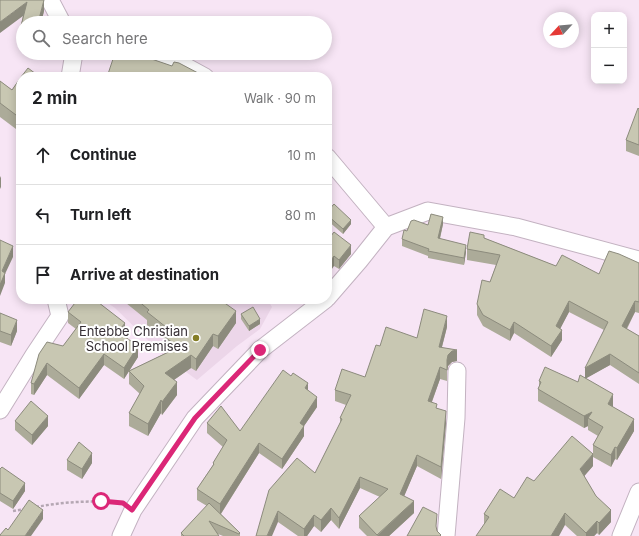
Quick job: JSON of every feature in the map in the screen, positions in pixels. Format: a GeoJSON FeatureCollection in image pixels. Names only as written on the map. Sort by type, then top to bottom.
{"type":"FeatureCollection","features":[{"type":"Feature","properties":{"kind":"street"},"geometry":{"type":"LineString","coordinates":[[50,0],[58,16]]}},
{"type":"Feature","properties":{"kind":"street"},"geometry":{"type":"LineString","coordinates":[[71,72],[73,60]]}},
{"type":"Feature","properties":{"kind":"street"},"geometry":{"type":"LineString","coordinates":[[166,60],[183,65],[196,72]]}},
{"type":"Feature","properties":{"kind":"street"},"geometry":{"type":"LineString","coordinates":[[332,164],[386,227]]}},
{"type":"Feature","properties":{"kind":"street"},"geometry":{"type":"LineString","coordinates":[[332,292],[386,227],[428,211],[516,226],[639,260]]}},
{"type":"Feature","properties":{"kind":"street"},"geometry":{"type":"LineString","coordinates":[[0,410],[60,316],[57,304]]}},
{"type":"Feature","properties":{"kind":"street"},"geometry":{"type":"LineString","coordinates":[[121,536],[132,510],[195,418],[260,350],[320,304]]}},
{"type":"Feature","properties":{"kind":"street"},"geometry":{"type":"LineString","coordinates":[[446,536],[456,418],[457,371]]}},
{"type":"Feature","properties":{"kind":"street"},"geometry":{"type":"LineString","coordinates":[[621,536],[639,492]]}},
{"type":"Feature","properties":{"kind":"path"},"geometry":{"type":"LineString","coordinates":[[35,507],[57,503],[101,501],[123,503],[132,510]]}},
{"type":"Feature","properties":{"kind":"path"},"geometry":{"type":"LineString","coordinates":[[13,511],[28,508]]}},
{"type":"Feature","properties":{"kind":"shaded area","name":"Entebbe Christian School Premises"},"geometry":{"type":"Polygon","coordinates":[[[109,304],[270,304],[272,307],[260,329],[237,346],[197,380],[163,355],[109,304]]]}},
{"type":"Feature","properties":{"kind":"building"},"geometry":{"type":"Polygon","coordinates":[[[0,0],[44,0],[40,16],[24,16],[27,2],[0,22],[0,0]]]}},
{"type":"Feature","properties":{"kind":"building"},"geometry":{"type":"Polygon","coordinates":[[[113,60],[154,60],[172,66],[174,62],[179,63],[196,72],[109,72],[113,60]]]}},
{"type":"Feature","properties":{"kind":"building"},"geometry":{"type":"Polygon","coordinates":[[[28,68],[33,72],[25,72],[28,68]]]}},
{"type":"Feature","properties":{"kind":"building"},"geometry":{"type":"Polygon","coordinates":[[[0,81],[12,90],[16,84],[16,115],[0,103],[0,81]]]}},
{"type":"Feature","properties":{"kind":"building"},"geometry":{"type":"Polygon","coordinates":[[[638,108],[639,109],[639,145],[626,140],[638,108]]]}},
{"type":"Feature","properties":{"kind":"building"},"geometry":{"type":"Polygon","coordinates":[[[334,204],[351,220],[343,229],[332,219],[332,206],[334,204]]]}},
{"type":"Feature","properties":{"kind":"building"},"geometry":{"type":"Polygon","coordinates":[[[431,214],[443,217],[438,238],[466,245],[464,258],[428,251],[429,249],[402,239],[404,230],[407,231],[411,221],[414,220],[428,225],[431,214]]]}},
{"type":"Feature","properties":{"kind":"building"},"geometry":{"type":"Polygon","coordinates":[[[334,232],[351,245],[339,260],[334,256],[332,259],[332,235],[334,232]]]}},
{"type":"Feature","properties":{"kind":"building"},"geometry":{"type":"Polygon","coordinates":[[[470,232],[484,235],[484,238],[556,266],[562,255],[599,274],[609,251],[639,263],[639,302],[635,301],[622,326],[639,336],[639,373],[610,354],[585,368],[608,322],[569,301],[556,326],[562,330],[551,346],[514,322],[510,330],[483,315],[477,304],[482,280],[490,282],[500,255],[467,249],[470,232]]]}},
{"type":"Feature","properties":{"kind":"building"},"geometry":{"type":"Polygon","coordinates":[[[0,240],[13,246],[2,271],[5,273],[0,285],[0,240]]]}},
{"type":"Feature","properties":{"kind":"building"},"geometry":{"type":"Polygon","coordinates":[[[74,304],[100,304],[125,323],[118,332],[138,346],[124,368],[104,354],[79,388],[47,363],[34,384],[31,383],[39,354],[47,342],[63,346],[81,322],[68,312],[74,304]]]}},
{"type":"Feature","properties":{"kind":"building"},"geometry":{"type":"Polygon","coordinates":[[[142,304],[226,304],[236,311],[218,336],[213,334],[196,359],[191,355],[165,373],[177,382],[162,402],[161,400],[148,424],[129,413],[144,386],[129,371],[179,347],[166,338],[171,331],[147,312],[149,310],[142,304]]]}},
{"type":"Feature","properties":{"kind":"building"},"geometry":{"type":"Polygon","coordinates":[[[253,307],[260,319],[249,326],[241,314],[253,307]]]}},
{"type":"Feature","properties":{"kind":"building"},"geometry":{"type":"Polygon","coordinates":[[[424,309],[447,316],[439,347],[457,350],[452,351],[448,355],[447,370],[440,367],[428,401],[437,404],[436,408],[446,411],[441,467],[417,455],[400,494],[414,501],[377,535],[359,516],[388,489],[360,477],[339,518],[331,508],[321,520],[314,515],[304,529],[278,511],[267,536],[256,536],[269,490],[297,458],[315,473],[342,419],[340,418],[351,395],[335,390],[342,369],[365,377],[376,345],[380,346],[386,327],[417,338],[424,309]]]}},
{"type":"Feature","properties":{"kind":"building"},"geometry":{"type":"Polygon","coordinates":[[[0,313],[17,320],[11,335],[0,331],[0,313]]]}},
{"type":"Feature","properties":{"kind":"building"},"geometry":{"type":"Polygon","coordinates":[[[545,367],[578,382],[580,375],[613,394],[608,404],[634,419],[617,448],[615,447],[611,455],[593,445],[603,427],[588,418],[592,412],[584,416],[538,389],[541,382],[539,381],[545,367]]]}},
{"type":"Feature","properties":{"kind":"building"},"geometry":{"type":"Polygon","coordinates":[[[283,370],[291,376],[293,373],[308,383],[305,388],[317,397],[300,423],[304,426],[282,459],[259,443],[220,504],[197,489],[214,464],[213,463],[227,440],[207,423],[221,406],[240,431],[283,370]]]}},
{"type":"Feature","properties":{"kind":"building"},"geometry":{"type":"Polygon","coordinates":[[[31,401],[48,416],[32,435],[15,421],[31,401]]]}},
{"type":"Feature","properties":{"kind":"building"},"geometry":{"type":"Polygon","coordinates":[[[572,436],[593,454],[580,469],[596,496],[611,510],[599,523],[597,521],[586,533],[565,513],[551,536],[476,536],[489,517],[484,514],[500,489],[514,498],[527,477],[534,481],[572,436]]]}},
{"type":"Feature","properties":{"kind":"building"},"geometry":{"type":"Polygon","coordinates":[[[79,442],[92,453],[82,469],[67,460],[79,442]]]}},
{"type":"Feature","properties":{"kind":"building"},"geometry":{"type":"Polygon","coordinates":[[[2,467],[25,483],[13,501],[0,493],[0,469],[2,467]]]}},
{"type":"Feature","properties":{"kind":"building"},"geometry":{"type":"Polygon","coordinates":[[[29,500],[43,510],[25,536],[0,536],[6,528],[8,530],[29,500]]]}},
{"type":"Feature","properties":{"kind":"building"},"geometry":{"type":"Polygon","coordinates":[[[209,503],[240,533],[239,534],[209,521],[219,536],[184,536],[181,533],[209,503]]]}},
{"type":"Feature","properties":{"kind":"building"},"geometry":{"type":"Polygon","coordinates":[[[423,507],[437,514],[436,526],[437,531],[441,535],[440,536],[407,536],[423,507]]]}},
{"type":"Feature","properties":{"kind":"place","name":"Entebbe Christian School Premises"},"geometry":{"type":"Point","coordinates":[196,338]}},
{"type":"Feature","properties":{"kind":"route"},"geometry":{"type":"LineString","coordinates":[[101,501],[123,503],[132,510],[195,418],[260,350]]}}]}
